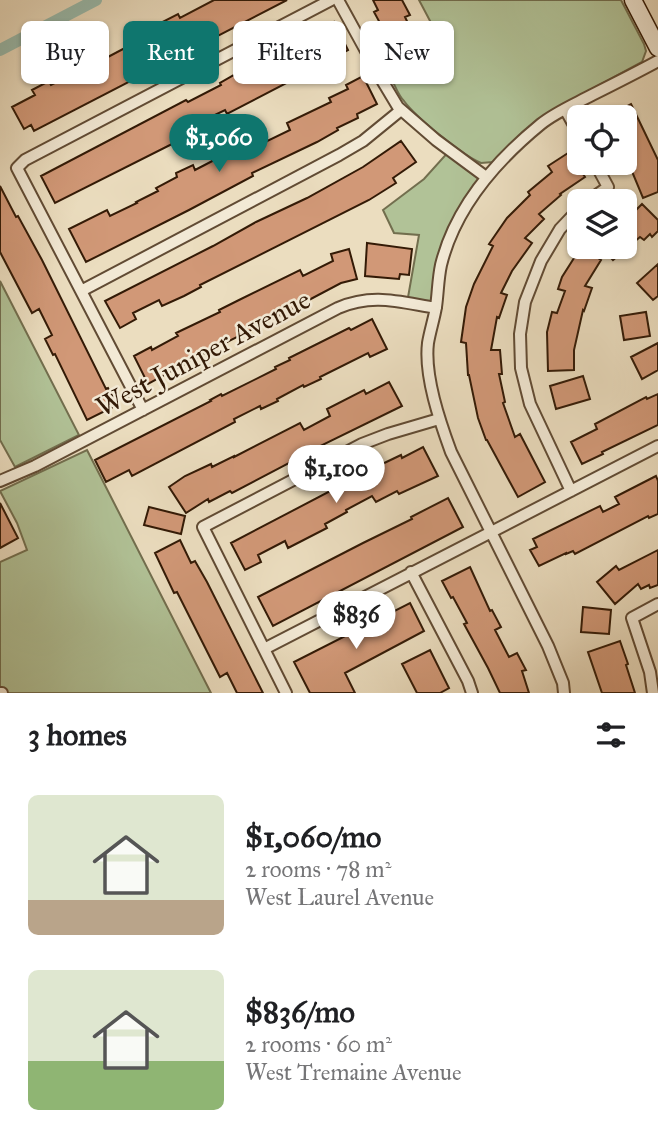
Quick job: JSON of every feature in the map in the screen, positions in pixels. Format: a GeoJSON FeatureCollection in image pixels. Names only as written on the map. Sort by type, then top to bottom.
{"type":"FeatureCollection","features":[{"type":"Feature","properties":{"kind":"street"},"geometry":{"type":"LineString","coordinates":[[143,410],[17,169],[25,160],[331,0]]}},
{"type":"Feature","properties":{"kind":"street"},"geometry":{"type":"LineString","coordinates":[[338,0],[401,110],[436,141],[486,177]]}},
{"type":"Feature","properties":{"kind":"street"},"geometry":{"type":"LineString","coordinates":[[633,0],[658,48]]}},
{"type":"Feature","properties":{"kind":"street"},"geometry":{"type":"LineString","coordinates":[[565,693],[548,646],[451,452],[439,419],[430,380],[428,345],[442,265],[451,237],[486,177],[515,147],[565,108],[658,61]]}},
{"type":"Feature","properties":{"kind":"street"},"geometry":{"type":"LineString","coordinates":[[565,108],[567,112]]}},
{"type":"Feature","properties":{"kind":"street"},"geometry":{"type":"LineString","coordinates":[[81,291],[339,155],[363,141],[401,110]]}},
{"type":"Feature","properties":{"kind":"street"},"geometry":{"type":"LineString","coordinates":[[567,222],[541,261],[526,302],[520,334],[521,368],[530,404],[571,491]]}},
{"type":"Feature","properties":{"kind":"street","name":"West Juniper Avenue"},"geometry":{"type":"LineString","coordinates":[[0,481],[35,466],[354,301],[390,300],[436,308]]}},
{"type":"Feature","properties":{"kind":"street"},"geometry":{"type":"LineString","coordinates":[[286,693],[203,527],[362,444],[388,433],[439,419]]}},
{"type":"Feature","properties":{"kind":"street"},"geometry":{"type":"LineString","coordinates":[[264,649],[658,446]]}},
{"type":"Feature","properties":{"kind":"street"},"geometry":{"type":"LineString","coordinates":[[411,572],[468,681],[471,693]]}},
{"type":"Feature","properties":{"kind":"street"},"geometry":{"type":"LineString","coordinates":[[653,693],[650,672],[632,618],[658,604]]}},
{"type":"Feature","properties":{"kind":"green space"},"geometry":{"type":"Polygon","coordinates":[[[419,0],[621,0],[646,51],[642,62],[551,111],[493,162],[481,163],[452,145],[419,116],[402,99],[394,84],[454,84],[454,21],[430,21],[419,0]]]}},
{"type":"Feature","properties":{"kind":"green space"},"geometry":{"type":"Polygon","coordinates":[[[450,150],[486,177],[442,265],[436,308],[407,303],[419,235],[394,233],[383,210],[424,179],[450,150]]]}},
{"type":"Feature","properties":{"kind":"green space"},"geometry":{"type":"Polygon","coordinates":[[[0,281],[79,435],[15,467],[0,440],[0,281]]]}},
{"type":"Feature","properties":{"kind":"green space"},"geometry":{"type":"Polygon","coordinates":[[[87,450],[211,693],[0,693],[0,562],[27,550],[17,523],[0,491],[87,450]]]}},
{"type":"Feature","properties":{"kind":"building"},"geometry":{"type":"Polygon","coordinates":[[[214,0],[287,0],[246,21],[233,21],[233,28],[219,35],[219,21],[164,21],[178,14],[180,18],[214,0]]]}},
{"type":"Feature","properties":{"kind":"building"},"geometry":{"type":"Polygon","coordinates":[[[373,0],[402,0],[410,15],[405,17],[407,21],[379,21],[374,12],[378,10],[373,0]]]}},
{"type":"Feature","properties":{"kind":"building"},"geometry":{"type":"Polygon","coordinates":[[[123,49],[125,84],[34,131],[31,125],[24,129],[12,107],[35,95],[32,90],[43,84],[109,84],[109,56],[123,49]]]}},
{"type":"Feature","properties":{"kind":"building"},"geometry":{"type":"Polygon","coordinates":[[[233,76],[233,84],[284,84],[227,114],[225,110],[198,123],[200,128],[179,138],[180,140],[55,203],[41,176],[186,100],[188,102],[221,85],[220,83],[233,76]]]}},
{"type":"Feature","properties":{"kind":"building"},"geometry":{"type":"Polygon","coordinates":[[[360,78],[360,84],[367,84],[377,104],[357,114],[358,118],[317,142],[252,173],[253,176],[86,262],[69,229],[107,210],[110,216],[137,203],[158,191],[156,188],[177,177],[176,173],[193,165],[195,170],[222,156],[219,150],[235,142],[238,147],[251,141],[255,147],[290,130],[287,123],[331,102],[329,98],[348,89],[346,85],[360,78]]]}},
{"type":"Feature","properties":{"kind":"building"},"geometry":{"type":"Polygon","coordinates":[[[637,116],[658,160],[658,192],[643,198],[633,175],[637,175],[637,116]]]}},
{"type":"Feature","properties":{"kind":"building"},"geometry":{"type":"Polygon","coordinates":[[[401,141],[416,162],[393,178],[396,183],[369,200],[200,285],[201,287],[184,296],[162,306],[159,300],[133,313],[136,319],[120,328],[105,301],[307,198],[363,167],[401,141]]]}},
{"type":"Feature","properties":{"kind":"building"},"geometry":{"type":"Polygon","coordinates":[[[567,154],[567,175],[585,177],[560,194],[539,214],[544,219],[525,238],[532,243],[512,271],[501,293],[507,295],[499,318],[497,317],[491,350],[500,350],[502,374],[499,374],[505,402],[503,403],[515,437],[520,434],[545,482],[518,497],[486,440],[468,375],[466,343],[461,342],[466,307],[493,246],[489,244],[507,218],[530,195],[528,192],[552,172],[548,166],[567,154]]]}},
{"type":"Feature","properties":{"kind":"building"},"geometry":{"type":"Polygon","coordinates":[[[0,186],[42,260],[106,389],[108,388],[117,405],[87,420],[45,339],[52,335],[39,309],[32,313],[0,252],[0,186]]]}},
{"type":"Feature","properties":{"kind":"building"},"geometry":{"type":"Polygon","coordinates":[[[642,204],[658,220],[658,231],[644,240],[640,237],[637,240],[637,209],[642,204]]]}},
{"type":"Feature","properties":{"kind":"building"},"geometry":{"type":"Polygon","coordinates":[[[367,243],[412,249],[409,275],[400,274],[399,279],[365,276],[367,243]]]}},
{"type":"Feature","properties":{"kind":"building"},"geometry":{"type":"Polygon","coordinates":[[[349,249],[357,279],[341,283],[148,384],[134,356],[151,347],[152,350],[178,336],[176,333],[300,270],[303,276],[333,261],[331,254],[349,249]]]}},
{"type":"Feature","properties":{"kind":"building"},"geometry":{"type":"Polygon","coordinates":[[[573,259],[601,260],[585,286],[592,288],[583,310],[574,350],[574,370],[548,371],[547,332],[552,312],[557,313],[565,291],[558,289],[573,259]]]}},
{"type":"Feature","properties":{"kind":"building"},"geometry":{"type":"Polygon","coordinates":[[[658,264],[658,296],[653,300],[637,283],[658,264]]]}},
{"type":"Feature","properties":{"kind":"building"},"geometry":{"type":"Polygon","coordinates":[[[646,312],[650,336],[624,340],[620,316],[646,312]]]}},
{"type":"Feature","properties":{"kind":"building"},"geometry":{"type":"Polygon","coordinates":[[[372,319],[387,349],[370,357],[368,353],[320,377],[321,379],[304,387],[303,385],[277,399],[278,401],[261,409],[260,406],[132,476],[129,470],[106,482],[95,460],[221,394],[222,396],[276,369],[275,367],[290,360],[289,358],[372,319]]]}},
{"type":"Feature","properties":{"kind":"building"},"geometry":{"type":"Polygon","coordinates":[[[658,343],[658,370],[642,379],[631,357],[658,343]]]}},
{"type":"Feature","properties":{"kind":"building"},"geometry":{"type":"Polygon","coordinates":[[[583,376],[590,399],[556,409],[550,386],[583,376]]]}},
{"type":"Feature","properties":{"kind":"building"},"geometry":{"type":"Polygon","coordinates":[[[389,382],[402,406],[232,493],[230,491],[209,502],[208,499],[186,513],[169,487],[185,476],[234,457],[300,423],[304,430],[330,416],[327,409],[364,390],[366,394],[389,382]]]}},
{"type":"Feature","properties":{"kind":"building"},"geometry":{"type":"Polygon","coordinates":[[[658,394],[658,425],[582,464],[571,442],[597,429],[595,424],[646,397],[647,399],[658,394]]]}},
{"type":"Feature","properties":{"kind":"building"},"geometry":{"type":"Polygon","coordinates":[[[423,447],[438,476],[376,502],[372,496],[325,524],[327,528],[288,548],[285,541],[258,555],[261,562],[245,570],[231,543],[378,466],[423,447]]]}},
{"type":"Feature","properties":{"kind":"building"},"geometry":{"type":"Polygon","coordinates":[[[656,476],[658,514],[649,518],[648,516],[575,554],[573,551],[566,553],[539,566],[530,550],[537,547],[533,539],[600,506],[603,512],[619,504],[615,497],[656,476]]]}},
{"type":"Feature","properties":{"kind":"building"},"geometry":{"type":"Polygon","coordinates":[[[448,498],[463,527],[273,626],[258,597],[448,498]]]}},
{"type":"Feature","properties":{"kind":"building"},"geometry":{"type":"Polygon","coordinates":[[[0,503],[18,538],[0,548],[0,503]]]}},
{"type":"Feature","properties":{"kind":"building"},"geometry":{"type":"Polygon","coordinates":[[[149,507],[185,516],[181,534],[144,525],[149,507]]]}},
{"type":"Feature","properties":{"kind":"building"},"geometry":{"type":"Polygon","coordinates":[[[180,540],[191,563],[195,561],[207,582],[263,693],[237,693],[227,673],[220,677],[177,592],[174,593],[155,553],[180,540]]]}},
{"type":"Feature","properties":{"kind":"building"},"geometry":{"type":"Polygon","coordinates":[[[658,550],[658,585],[641,589],[638,584],[615,604],[597,582],[616,566],[619,570],[658,550]]]}},
{"type":"Feature","properties":{"kind":"building"},"geometry":{"type":"Polygon","coordinates":[[[470,567],[490,611],[492,610],[501,627],[495,630],[509,657],[517,653],[526,670],[522,671],[529,693],[500,693],[464,624],[467,623],[442,581],[470,567]]]}},
{"type":"Feature","properties":{"kind":"building"},"geometry":{"type":"Polygon","coordinates":[[[410,603],[424,631],[345,673],[355,693],[310,693],[294,662],[410,603]]]}},
{"type":"Feature","properties":{"kind":"building"},"geometry":{"type":"Polygon","coordinates":[[[583,607],[611,610],[609,634],[581,632],[583,607]]]}},
{"type":"Feature","properties":{"kind":"building"},"geometry":{"type":"Polygon","coordinates":[[[620,641],[635,693],[602,693],[588,652],[620,641]]]}},
{"type":"Feature","properties":{"kind":"building"},"geometry":{"type":"Polygon","coordinates":[[[430,650],[449,688],[440,693],[417,693],[402,664],[430,650]]]}},
{"type":"Feature","properties":{"kind":"waterway"},"geometry":{"type":"LineString","coordinates":[[0,50],[96,0]]}}]}
